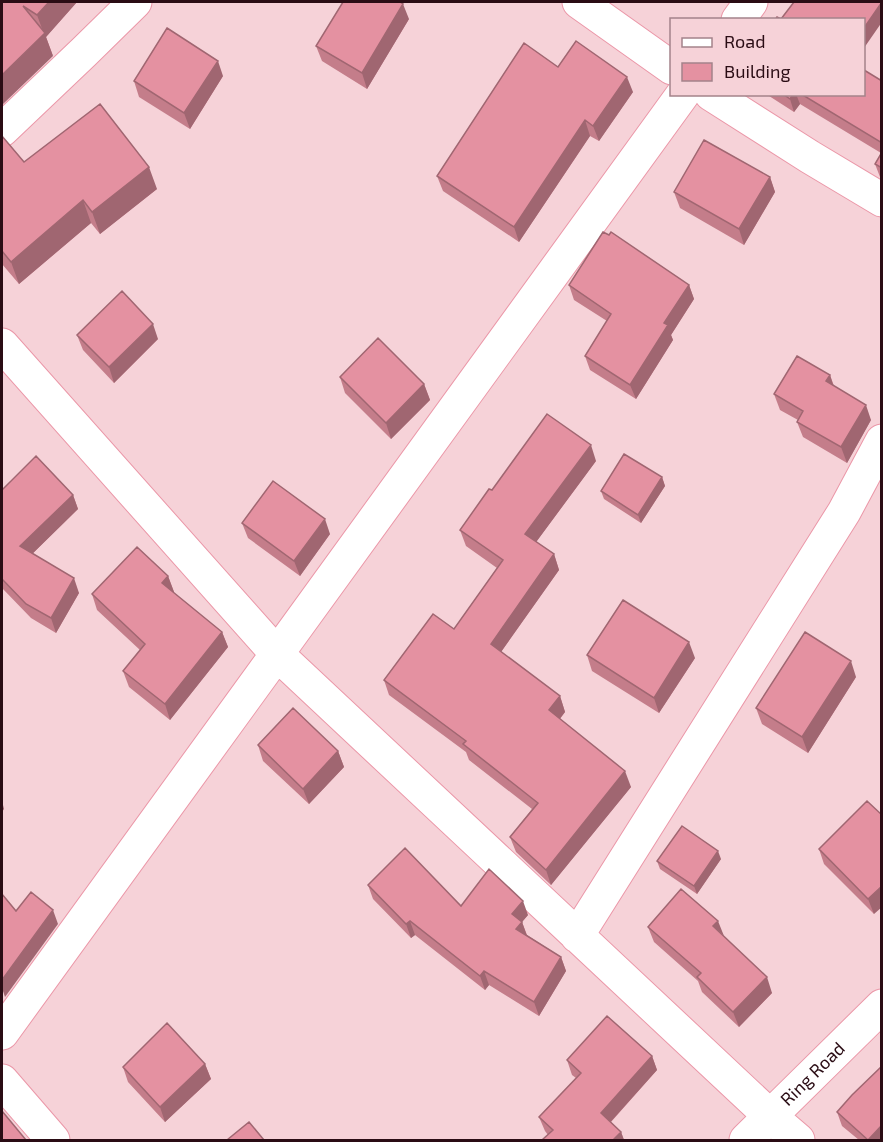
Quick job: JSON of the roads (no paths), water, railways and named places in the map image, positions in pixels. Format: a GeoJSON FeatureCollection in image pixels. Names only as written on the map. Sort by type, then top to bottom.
{"type":"FeatureCollection","features":[{"type":"Feature","properties":{"kind":"street"},"geometry":{"type":"LineString","coordinates":[[2,130],[135,2]]}},
{"type":"Feature","properties":{"kind":"street"},"geometry":{"type":"LineString","coordinates":[[579,2],[670,67]]}},
{"type":"Feature","properties":{"kind":"street"},"geometry":{"type":"LineString","coordinates":[[739,18],[751,2]]}},
{"type":"Feature","properties":{"kind":"street"},"geometry":{"type":"LineString","coordinates":[[2,1033],[682,96]]}},
{"type":"Feature","properties":{"kind":"street"},"geometry":{"type":"LineString","coordinates":[[714,96],[882,200]]}},
{"type":"Feature","properties":{"kind":"street"},"geometry":{"type":"LineString","coordinates":[[2,345],[277,654],[798,1140]]}},
{"type":"Feature","properties":{"kind":"street"},"geometry":{"type":"LineString","coordinates":[[578,936],[844,512],[882,441]]}},
{"type":"Feature","properties":{"kind":"street","name":"Ring Road"},"geometry":{"type":"LineString","coordinates":[[746,1140],[882,1006]]}},
{"type":"Feature","properties":{"kind":"street"},"geometry":{"type":"LineString","coordinates":[[2,1081],[53,1140]]}}]}
